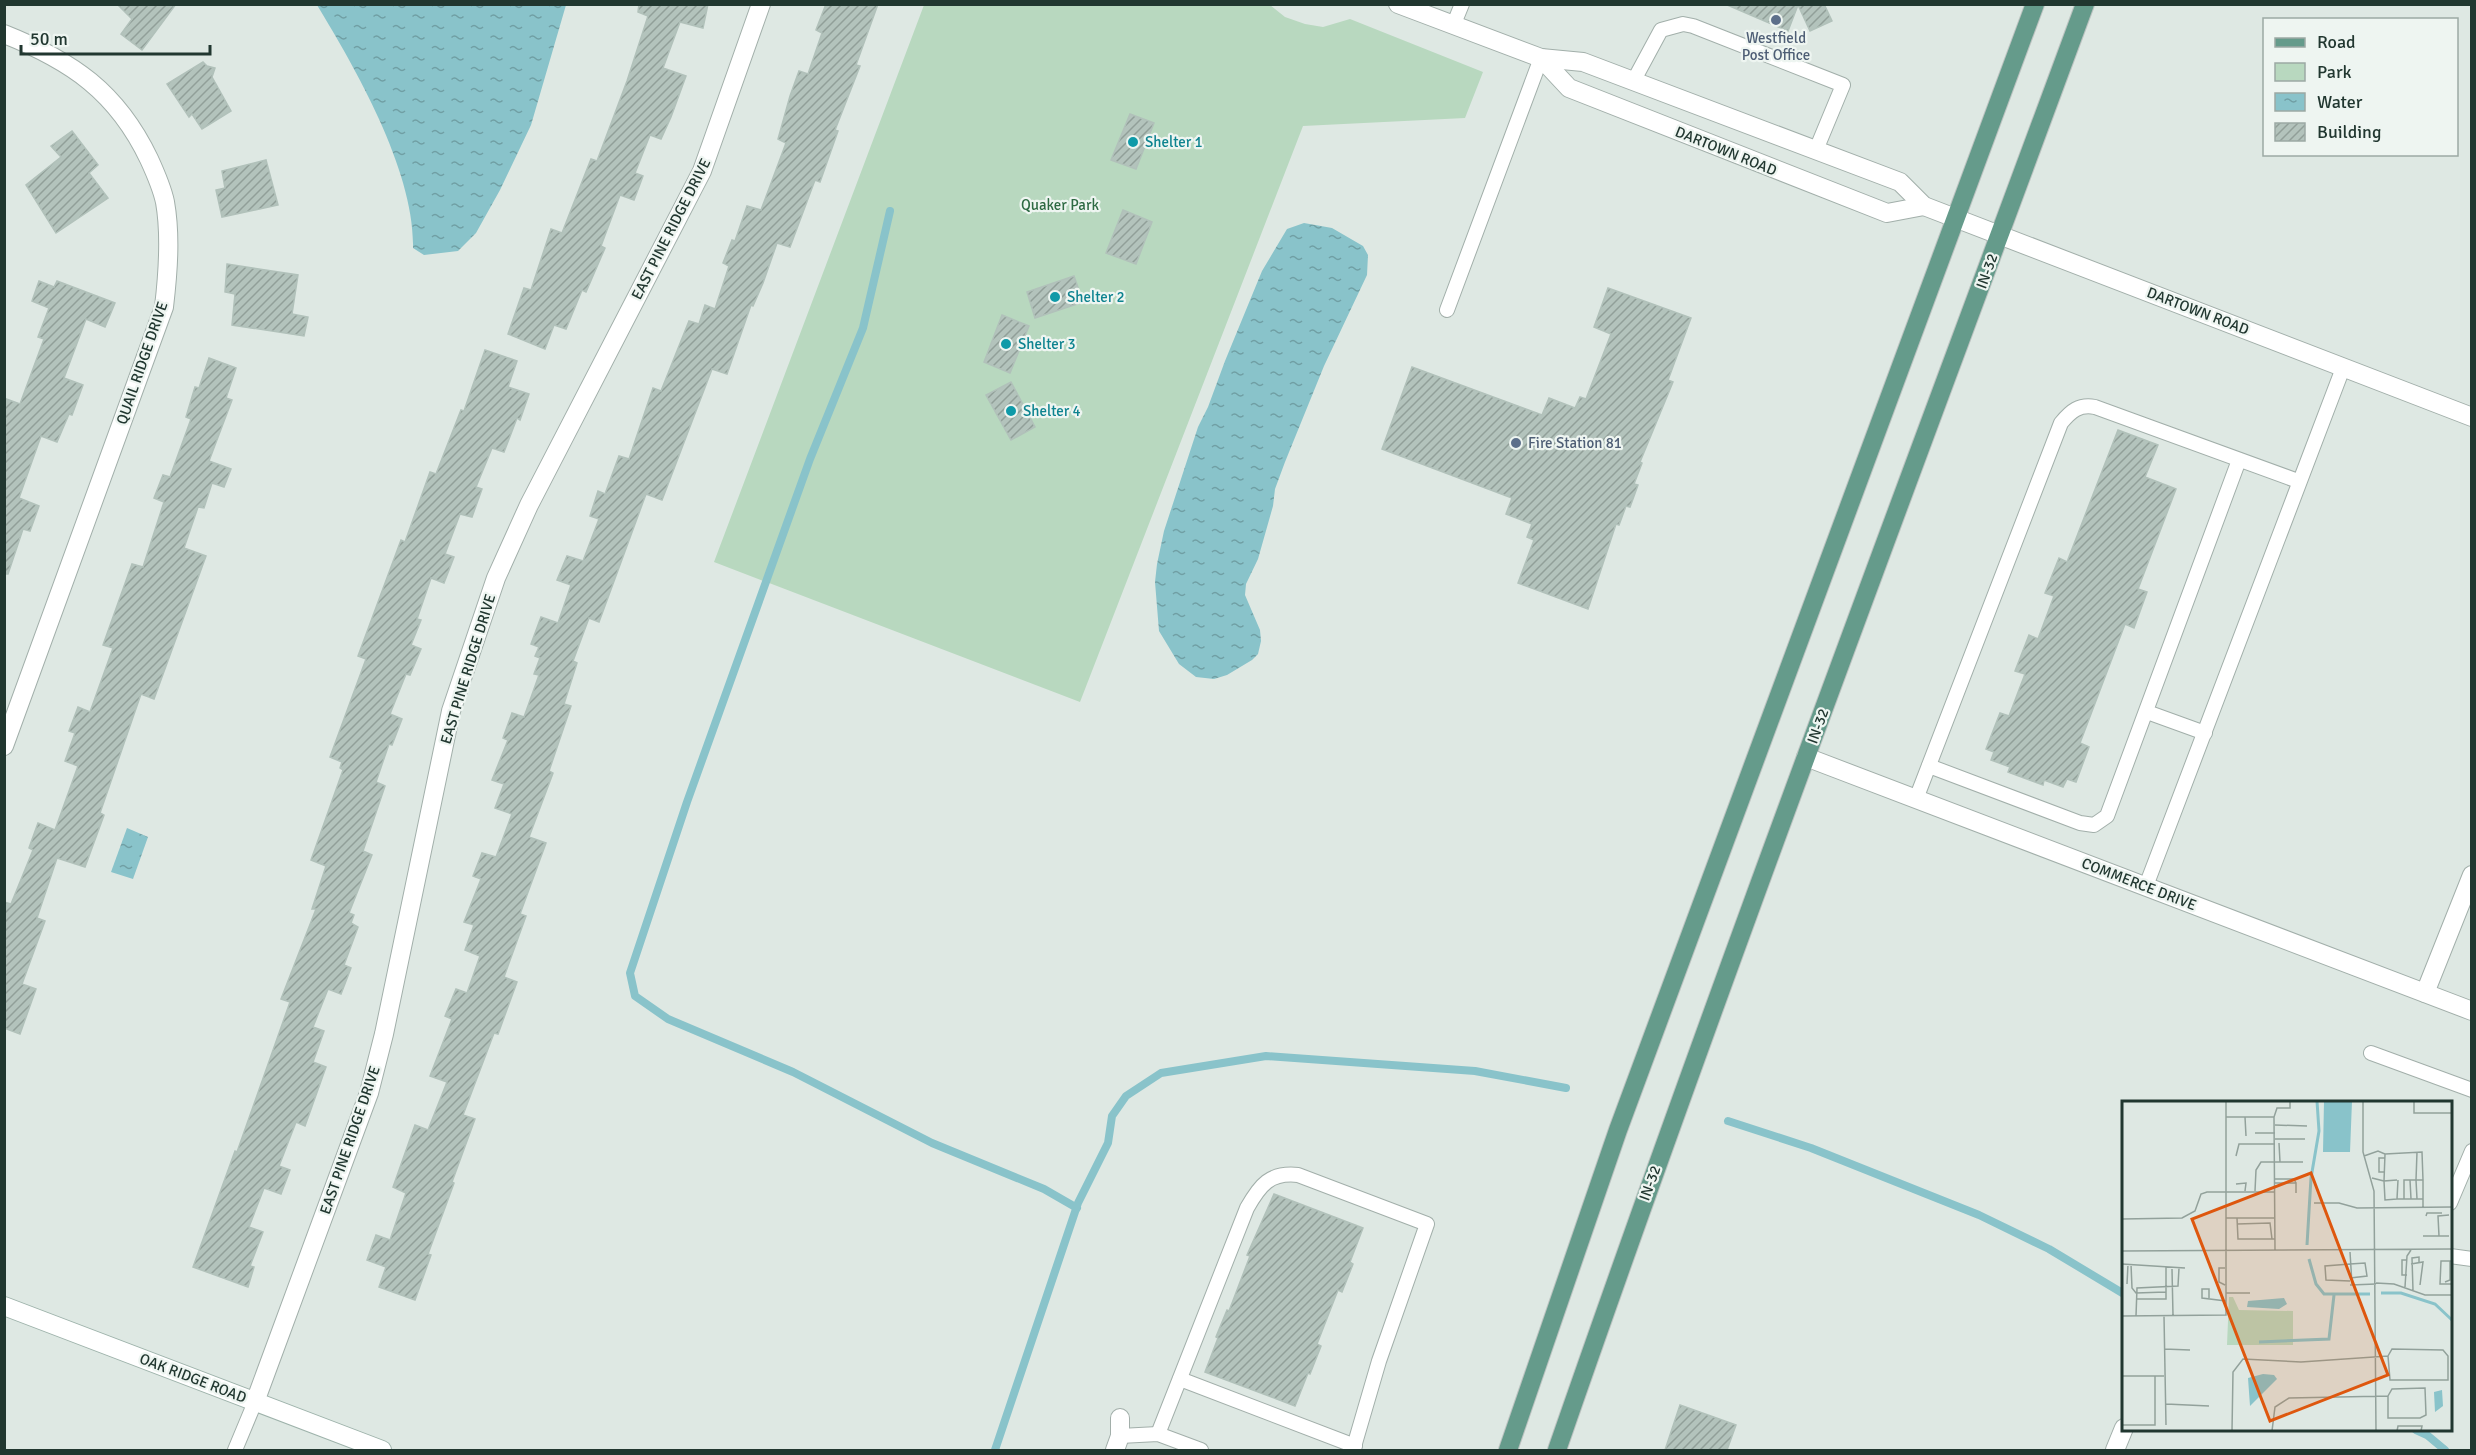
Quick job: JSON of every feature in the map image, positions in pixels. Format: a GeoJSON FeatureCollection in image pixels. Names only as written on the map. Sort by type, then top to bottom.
{"type":"FeatureCollection","features":[{"type":"Feature","properties":{"kind":"main road"},"geometry":{"type":"LineString","coordinates":[[1508,1450],[1618,1130],[2035,4]]}},
{"type":"Feature","properties":{"kind":"main road","name":"IN-32"},"geometry":{"type":"LineString","coordinates":[[1557,1450],[1650,1182],[2085,4]]}},
{"type":"Feature","properties":{"kind":"street","name":"EAST PINE RIDGE DRIVE"},"geometry":{"type":"LineString","coordinates":[[255,1402],[369,1093],[451,711],[496,578],[529,505],[702,171],[761,4]]}},
{"type":"Feature","properties":{"kind":"street","name":"DARTOWN ROAD"},"geometry":{"type":"LineString","coordinates":[[1398,4],[1541,58],[1583,62],[1900,182],[1924,206],[2472,417]]}},
{"type":"Feature","properties":{"kind":"street","name":"QUAIL RIDGE DRIVE"},"geometry":{"type":"LineString","coordinates":[[4,34],[43,49],[75,69],[122,113],[139,138],[165,201],[169,268],[164,307],[4,746]]}},
{"type":"Feature","properties":{"kind":"street","name":"DARTOWN ROAD"},"geometry":{"type":"LineString","coordinates":[[1541,58],[1569,88],[1804,182],[1887,213],[1924,206]]}},
{"type":"Feature","properties":{"kind":"street","name":"COMMERCE DRIVE"},"geometry":{"type":"LineString","coordinates":[[1806,757],[2472,1011]]}},
{"type":"Feature","properties":{"kind":"street"},"geometry":{"type":"LineString","coordinates":[[2425,993],[2472,874]]}},
{"type":"Feature","properties":{"kind":"street","name":"OAK RIDGE ROAD"},"geometry":{"type":"LineString","coordinates":[[4,1306],[382,1450]]}},
{"type":"Feature","properties":{"kind":"street"},"geometry":{"type":"LineString","coordinates":[[1118,1443],[1120,1418]]}},
{"type":"Feature","properties":{"kind":"street"},"geometry":{"type":"LineString","coordinates":[[2115,1450],[2123,1431]]}},
{"type":"Feature","properties":{"kind":"lane"},"geometry":{"type":"LineString","coordinates":[[1454,26],[1462,4]]}},
{"type":"Feature","properties":{"kind":"lane"},"geometry":{"type":"LineString","coordinates":[[1634,81],[1661,30],[1683,24],[1693,26],[1843,85],[1816,150]]}},
{"type":"Feature","properties":{"kind":"lane"},"geometry":{"type":"LineString","coordinates":[[1447,310],[1541,58]]}},
{"type":"Feature","properties":{"kind":"lane"},"geometry":{"type":"LineString","coordinates":[[2146,886],[2298,481],[2343,368]]}},
{"type":"Feature","properties":{"kind":"lane"},"geometry":{"type":"LineString","coordinates":[[1916,799],[2061,423],[2069,413],[2082,406],[2095,407],[2298,481]]}},
{"type":"Feature","properties":{"kind":"lane"},"geometry":{"type":"LineString","coordinates":[[1929,766],[2080,823],[2094,825],[2107,816],[2113,806],[2239,460]]}},
{"type":"Feature","properties":{"kind":"lane"},"geometry":{"type":"LineString","coordinates":[[2147,712],[2205,733]]}},
{"type":"Feature","properties":{"kind":"lane"},"geometry":{"type":"LineString","coordinates":[[2371,1053],[2472,1090]]}},
{"type":"Feature","properties":{"kind":"lane"},"geometry":{"type":"LineString","coordinates":[[2452,1201],[2472,1151]]}},
{"type":"Feature","properties":{"kind":"lane"},"geometry":{"type":"LineString","coordinates":[[1158,1434],[1247,1208],[1257,1191],[1267,1182],[1283,1174],[1298,1175],[1426,1224],[1379,1361],[1354,1448],[1180,1379]]}},
{"type":"Feature","properties":{"kind":"lane"},"geometry":{"type":"LineString","coordinates":[[2452,1256],[2472,1259]]}},
{"type":"Feature","properties":{"kind":"lane"},"geometry":{"type":"LineString","coordinates":[[235,1450],[255,1402]]}},
{"type":"Feature","properties":{"kind":"lane"},"geometry":{"type":"LineString","coordinates":[[1118,1443],[1158,1434],[1197,1450]]}},
{"type":"Feature","properties":{"kind":"green space","name":"Quaker Park"},"geometry":{"type":"Polygon","coordinates":[[[924,5],[1270,5],[1285,17],[1305,24],[1323,27],[1350,19],[1483,72],[1465,118],[1303,126],[1080,702],[714,562],[924,5]]]}},
{"type":"Feature","properties":{"kind":"water"},"geometry":{"type":"Polygon","coordinates":[[[317,5],[566,5],[531,125],[500,190],[476,233],[458,251],[424,255],[413,248],[411,218],[394,155],[365,90],[317,5]]]}},
{"type":"Feature","properties":{"kind":"water"},"geometry":{"type":"Polygon","coordinates":[[[1304,223],[1332,228],[1363,246],[1368,255],[1367,275],[1324,366],[1285,462],[1275,489],[1273,506],[1258,559],[1246,584],[1245,595],[1260,630],[1261,641],[1258,654],[1227,675],[1214,679],[1196,677],[1179,664],[1159,631],[1155,582],[1164,531],[1198,427],[1262,271],[1287,229],[1304,223]]]}},
{"type":"Feature","properties":{"kind":"water"},"geometry":{"type":"Polygon","coordinates":[[[127,828],[148,837],[133,879],[111,872],[127,828]]]}},
{"type":"Feature","properties":{"kind":"building"},"geometry":{"type":"Polygon","coordinates":[[[117,4],[176,4],[142,50],[121,34],[132,19],[117,4]]]}},
{"type":"Feature","properties":{"kind":"building"},"geometry":{"type":"Polygon","coordinates":[[[639,4],[708,4],[703,28],[680,22],[663,68],[686,76],[671,117],[661,139],[650,135],[635,173],[643,176],[634,200],[620,195],[601,246],[605,248],[586,292],[582,290],[566,329],[554,325],[545,349],[508,334],[524,288],[531,290],[551,229],[562,233],[591,159],[597,161],[648,16],[638,12],[639,4]]]}},
{"type":"Feature","properties":{"kind":"building"},"geometry":{"type":"Polygon","coordinates":[[[826,4],[878,4],[856,65],[860,66],[835,130],[838,131],[820,182],[815,180],[790,247],[777,243],[763,283],[753,306],[751,305],[727,374],[712,369],[662,500],[646,494],[599,622],[589,618],[573,661],[577,663],[564,704],[571,706],[549,771],[553,773],[529,837],[546,843],[520,914],[526,916],[504,977],[517,982],[498,1034],[494,1033],[463,1115],[475,1119],[428,1254],[431,1255],[415,1300],[379,1287],[386,1267],[367,1260],[376,1235],[390,1240],[406,1193],[393,1187],[415,1125],[428,1130],[447,1082],[430,1076],[452,1019],[445,1016],[456,989],[467,993],[480,956],[465,950],[474,925],[464,922],[481,879],[473,876],[482,853],[496,857],[512,814],[495,808],[504,784],[492,780],[508,740],[503,738],[512,713],[524,717],[539,675],[534,674],[540,658],[535,656],[539,647],[531,644],[541,617],[558,623],[571,585],[557,580],[567,556],[583,561],[599,519],[590,516],[598,491],[605,494],[619,456],[629,459],[653,388],[661,391],[689,321],[699,324],[705,305],[715,309],[729,266],[723,263],[732,240],[735,241],[747,206],[761,210],[786,143],[778,139],[790,96],[799,71],[808,74],[822,33],[816,30],[826,4]]]}},
{"type":"Feature","properties":{"kind":"building","name":"Westfield Post Office"},"geometry":{"type":"Polygon","coordinates":[[[1725,4],[1824,4],[1832,21],[1810,31],[1798,5],[1788,31],[1725,4]]]}},
{"type":"Feature","properties":{"kind":"building"},"geometry":{"type":"Polygon","coordinates":[[[203,62],[215,68],[212,77],[231,111],[202,129],[192,114],[189,117],[167,84],[203,62]]]}},
{"type":"Feature","properties":{"kind":"building","name":"Shelter 1"},"geometry":{"type":"Polygon","coordinates":[[[1130,114],[1154,123],[1136,169],[1111,160],[1130,114]]]}},
{"type":"Feature","properties":{"kind":"building"},"geometry":{"type":"Polygon","coordinates":[[[72,131],[98,165],[89,173],[108,198],[56,233],[26,185],[61,157],[51,146],[72,131]]]}},
{"type":"Feature","properties":{"kind":"building"},"geometry":{"type":"Polygon","coordinates":[[[266,160],[278,205],[222,217],[216,190],[225,188],[222,171],[266,160]]]}},
{"type":"Feature","properties":{"kind":"building"},"geometry":{"type":"Polygon","coordinates":[[[1123,210],[1152,222],[1136,264],[1106,253],[1123,210]]]}},
{"type":"Feature","properties":{"kind":"building"},"geometry":{"type":"Polygon","coordinates":[[[227,264],[298,275],[292,314],[308,317],[304,336],[232,325],[235,294],[225,292],[227,264]]]}},
{"type":"Feature","properties":{"kind":"building","name":"Shelter 2"},"geometry":{"type":"Polygon","coordinates":[[[1074,276],[1083,302],[1035,318],[1027,292],[1074,276]]]}},
{"type":"Feature","properties":{"kind":"building"},"geometry":{"type":"Polygon","coordinates":[[[39,281],[54,287],[57,281],[115,303],[105,327],[86,319],[64,378],[83,385],[72,415],[69,414],[57,442],[41,436],[19,498],[39,506],[30,531],[23,529],[8,574],[4,574],[4,398],[20,404],[44,339],[38,337],[49,308],[32,301],[39,281]]]}},
{"type":"Feature","properties":{"kind":"building","name":"Fire Station 81"},"geometry":{"type":"Polygon","coordinates":[[[1608,288],[1691,318],[1668,380],[1673,382],[1640,462],[1642,463],[1634,484],[1638,485],[1630,507],[1626,506],[1619,525],[1616,524],[1588,609],[1518,583],[1534,540],[1527,537],[1532,524],[1506,514],[1512,498],[1382,449],[1412,367],[1542,415],[1549,398],[1575,408],[1580,397],[1586,399],[1611,334],[1594,327],[1608,288]]]}},
{"type":"Feature","properties":{"kind":"building","name":"Shelter 3"},"geometry":{"type":"Polygon","coordinates":[[[1002,315],[1029,326],[1010,373],[984,362],[1002,315]]]}},
{"type":"Feature","properties":{"kind":"building"},"geometry":{"type":"Polygon","coordinates":[[[485,350],[517,361],[508,387],[529,394],[520,420],[517,418],[504,452],[492,448],[476,487],[482,489],[472,517],[460,514],[445,554],[454,557],[444,583],[431,578],[417,619],[421,620],[411,645],[421,649],[410,675],[406,674],[390,714],[402,719],[392,745],[389,744],[376,782],[385,786],[363,851],[372,855],[349,913],[354,915],[351,923],[358,927],[344,965],[351,968],[341,994],[328,989],[313,1027],[324,1031],[313,1062],[326,1067],[305,1126],[296,1122],[279,1166],[290,1170],[281,1194],[264,1188],[249,1227],[263,1232],[250,1266],[254,1267],[248,1287],[193,1267],[290,1002],[281,999],[316,909],[312,909],[326,866],[311,860],[343,770],[340,768],[342,762],[330,757],[366,659],[358,656],[401,540],[405,542],[430,472],[436,474],[461,410],[464,411],[485,350]]]}},
{"type":"Feature","properties":{"kind":"building"},"geometry":{"type":"Polygon","coordinates":[[[209,358],[236,368],[226,398],[232,400],[209,461],[231,469],[224,487],[212,483],[204,508],[198,507],[184,548],[206,556],[154,699],[141,694],[100,813],[104,815],[85,867],[57,858],[37,918],[45,921],[22,984],[36,989],[20,1034],[4,1028],[4,902],[11,904],[33,850],[29,848],[38,823],[55,830],[78,766],[65,761],[75,733],[69,731],[78,707],[90,712],[113,648],[103,645],[132,564],[143,567],[164,502],[154,498],[163,475],[170,477],[191,419],[186,417],[195,387],[199,388],[209,358]]]}},
{"type":"Feature","properties":{"kind":"building","name":"Shelter 4"},"geometry":{"type":"Polygon","coordinates":[[[1011,382],[1035,427],[1011,440],[986,395],[1011,382]]]}},
{"type":"Feature","properties":{"kind":"building"},"geometry":{"type":"Polygon","coordinates":[[[2118,430],[2158,445],[2145,477],[2176,489],[2138,589],[2147,592],[2134,628],[2125,624],[2080,743],[2089,747],[2076,782],[2067,779],[2063,787],[2044,780],[2043,785],[2008,772],[2010,767],[1991,760],[1994,752],[1986,749],[2000,713],[2009,716],[2025,674],[2015,671],[2029,635],[2038,639],[2054,596],[2045,593],[2059,558],[2067,562],[2118,430]]]}},
{"type":"Feature","properties":{"kind":"building"},"geometry":{"type":"Polygon","coordinates":[[[1274,1194],[1363,1228],[1350,1262],[1353,1264],[1342,1292],[1338,1290],[1317,1344],[1321,1346],[1295,1406],[1205,1372],[1218,1338],[1216,1337],[1227,1310],[1229,1311],[1250,1256],[1247,1255],[1274,1194]]]}},
{"type":"Feature","properties":{"kind":"building"},"geometry":{"type":"Polygon","coordinates":[[[1680,1405],[1736,1425],[1727,1450],[1665,1450],[1680,1405]]]}},
{"type":"Feature","properties":{"kind":"waterway"},"geometry":{"type":"LineString","coordinates":[[890,211],[863,328],[810,459],[687,802],[630,973],[635,996],[668,1019],[793,1072],[932,1143],[1044,1189],[1077,1208]]}},
{"type":"Feature","properties":{"kind":"waterway"},"geometry":{"type":"LineString","coordinates":[[995,1450],[1078,1203],[1108,1143],[1112,1116],[1126,1096],[1161,1073],[1266,1056],[1475,1071],[1566,1088]]}},
{"type":"Feature","properties":{"kind":"waterway"},"geometry":{"type":"LineString","coordinates":[[1728,1121],[1811,1148],[1979,1215],[2049,1249],[2122,1293]]}},
{"type":"Feature","properties":{"kind":"waterway"},"geometry":{"type":"LineString","coordinates":[[2418,1431],[2427,1435],[2445,1450]]}},
{"type":"Feature","properties":{"kind":"place","name":"Westfield Post Office"},"geometry":{"type":"Point","coordinates":[1776,20]}},
{"type":"Feature","properties":{"kind":"place","name":"Shelter 1"},"geometry":{"type":"Point","coordinates":[1133,142]}},
{"type":"Feature","properties":{"kind":"place","name":"Shelter 2"},"geometry":{"type":"Point","coordinates":[1055,297]}},
{"type":"Feature","properties":{"kind":"place","name":"Shelter 3"},"geometry":{"type":"Point","coordinates":[1006,344]}},
{"type":"Feature","properties":{"kind":"place","name":"Shelter 4"},"geometry":{"type":"Point","coordinates":[1011,411]}},
{"type":"Feature","properties":{"kind":"place","name":"Fire Station 81"},"geometry":{"type":"Point","coordinates":[1516,443]}}]}
